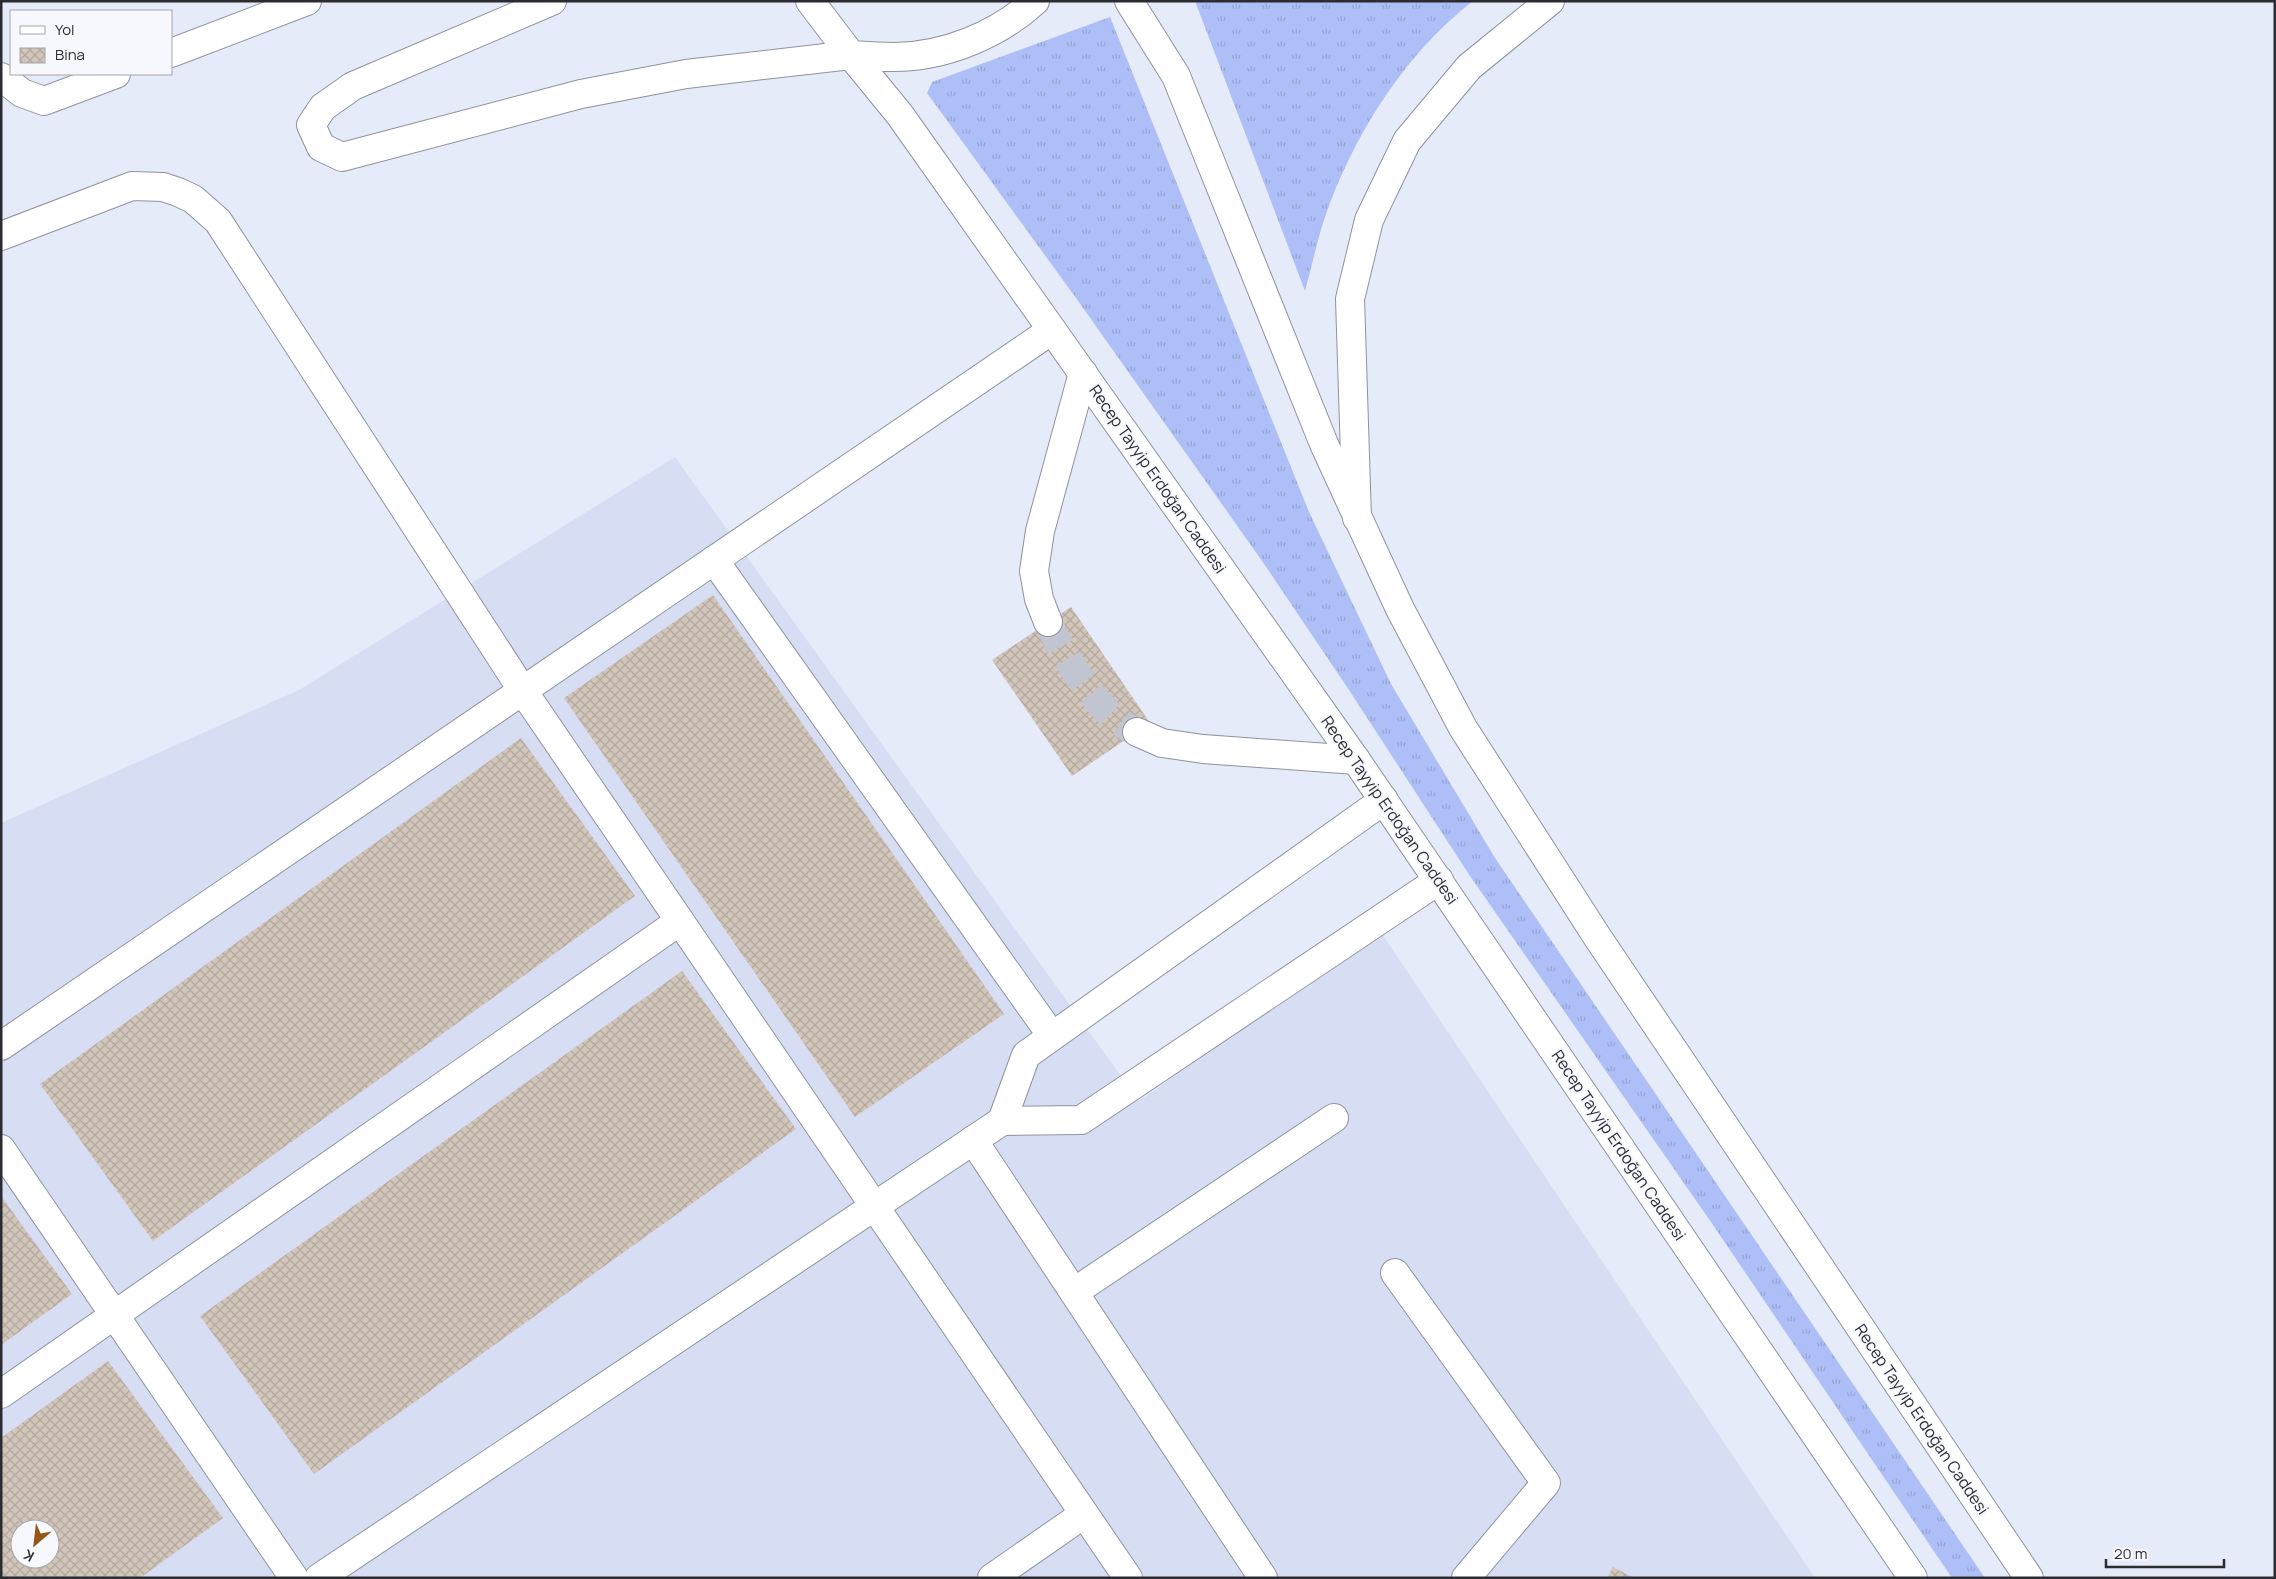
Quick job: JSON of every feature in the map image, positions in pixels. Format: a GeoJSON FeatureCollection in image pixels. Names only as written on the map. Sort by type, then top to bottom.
{"type":"FeatureCollection","features":[{"type":"Feature","properties":{"kind":"main road"},"geometry":{"type":"LineString","coordinates":[[172,53],[307,1]]}},
{"type":"Feature","properties":{"kind":"main road"},"geometry":{"type":"LineString","coordinates":[[552,1],[353,86],[323,107],[311,125],[321,147],[342,157],[581,94],[686,74],[851,55],[895,57],[935,52],[966,42],[995,29],[1023,12],[1035,1]]}},
{"type":"Feature","properties":{"kind":"main road","name":"Recep Tayyip Erdoğan Caddesi"},"geometry":{"type":"LineString","coordinates":[[810,1],[900,115],[1356,760],[1914,1578]]}},
{"type":"Feature","properties":{"kind":"main road","name":"Recep Tayyip Erdoğan Caddesi"},"geometry":{"type":"LineString","coordinates":[[1129,1],[1176,76],[1324,444],[1400,609],[1463,728],[1609,954],[2029,1578]]}},
{"type":"Feature","properties":{"kind":"main road"},"geometry":{"type":"LineString","coordinates":[[1357,518],[1350,299],[1369,220],[1407,141],[1469,67],[1550,1]]}},
{"type":"Feature","properties":{"kind":"main road"},"geometry":{"type":"LineString","coordinates":[[1,77],[22,93],[44,101],[113,75]]}},
{"type":"Feature","properties":{"kind":"main road"},"geometry":{"type":"LineString","coordinates":[[1,236],[132,186],[163,187],[193,199],[218,221],[522,691],[1128,1578]]}},
{"type":"Feature","properties":{"kind":"main road"},"geometry":{"type":"LineString","coordinates":[[1,1046],[1052,330]]}},
{"type":"Feature","properties":{"kind":"main road"},"geometry":{"type":"LineString","coordinates":[[1048,622],[1039,599],[1034,571],[1040,531],[1083,374]]}},
{"type":"Feature","properties":{"kind":"main road"},"geometry":{"type":"LineString","coordinates":[[714,560],[1052,1036]]}},
{"type":"Feature","properties":{"kind":"main road"},"geometry":{"type":"LineString","coordinates":[[1137,732],[1162,743],[1203,750],[1356,760]]}},
{"type":"Feature","properties":{"kind":"main road"},"geometry":{"type":"LineString","coordinates":[[1002,1121],[1026,1055],[1384,800]]}},
{"type":"Feature","properties":{"kind":"main road"},"geometry":{"type":"LineString","coordinates":[[319,1578],[1002,1121],[1080,1120],[1439,880]]}},
{"type":"Feature","properties":{"kind":"main road"},"geometry":{"type":"LineString","coordinates":[[1,1394],[680,921]]}},
{"type":"Feature","properties":{"kind":"main road"},"geometry":{"type":"LineString","coordinates":[[1074,1292],[1334,1118]]}},
{"type":"Feature","properties":{"kind":"main road"},"geometry":{"type":"LineString","coordinates":[[973,1140],[1263,1578]]}},
{"type":"Feature","properties":{"kind":"main road"},"geometry":{"type":"LineString","coordinates":[[1,1149],[294,1578]]}},
{"type":"Feature","properties":{"kind":"main road"},"geometry":{"type":"LineString","coordinates":[[1395,1273],[1546,1483],[1466,1578]]}},
{"type":"Feature","properties":{"kind":"main road"},"geometry":{"type":"LineString","coordinates":[[992,1578],[1084,1514]]}},
{"type":"Feature","properties":{"kind":"shaded area"},"geometry":{"type":"Polygon","coordinates":[[[675,457],[1139,1101],[1380,931],[1815,1578],[1,1578],[1,823],[299,690],[675,457]]]}},
{"type":"Feature","properties":{"kind":"green space"},"geometry":{"type":"Polygon","coordinates":[[[1195,1],[1473,1],[1427,43],[1407,67],[1388,92],[1355,146],[1326,214],[1305,291],[1195,1]]]}},
{"type":"Feature","properties":{"kind":"green space"},"geometry":{"type":"Polygon","coordinates":[[[1110,17],[1309,512],[1391,684],[1495,858],[1985,1578],[1952,1578],[1711,1222],[1470,876],[1349,690],[1260,558],[1076,298],[927,93],[932,82],[1110,17]]]}},
{"type":"Feature","properties":{"kind":"building"},"geometry":{"type":"Polygon","coordinates":[[[713,595],[1004,1014],[855,1117],[564,698],[713,595]]]}},
{"type":"Feature","properties":{"kind":"building"},"geometry":{"type":"Polygon","coordinates":[[[1071,607],[1150,723],[1072,776],[992,660],[1071,607]]]}},
{"type":"Feature","properties":{"kind":"building"},"geometry":{"type":"Polygon","coordinates":[[[521,738],[635,896],[153,1241],[40,1084],[521,738]]]}},
{"type":"Feature","properties":{"kind":"building"},"geometry":{"type":"Polygon","coordinates":[[[682,971],[796,1129],[314,1474],[200,1316],[682,971]]]}},
{"type":"Feature","properties":{"kind":"building"},"geometry":{"type":"Polygon","coordinates":[[[1,1196],[72,1294],[1,1345],[1,1196]]]}},
{"type":"Feature","properties":{"kind":"building"},"geometry":{"type":"Polygon","coordinates":[[[108,1361],[223,1518],[140,1578],[1,1578],[1,1438],[108,1361]]]}},
{"type":"Feature","properties":{"kind":"building"},"geometry":{"type":"Polygon","coordinates":[[[1613,1567],[1634,1578],[1607,1578],[1613,1567]]]}},
{"type":"Feature","properties":{"kind":"tunnel"},"geometry":{"type":"LineString","coordinates":[[1048,622],[1073,669],[1097,700],[1110,714],[1137,732]]}}]}
